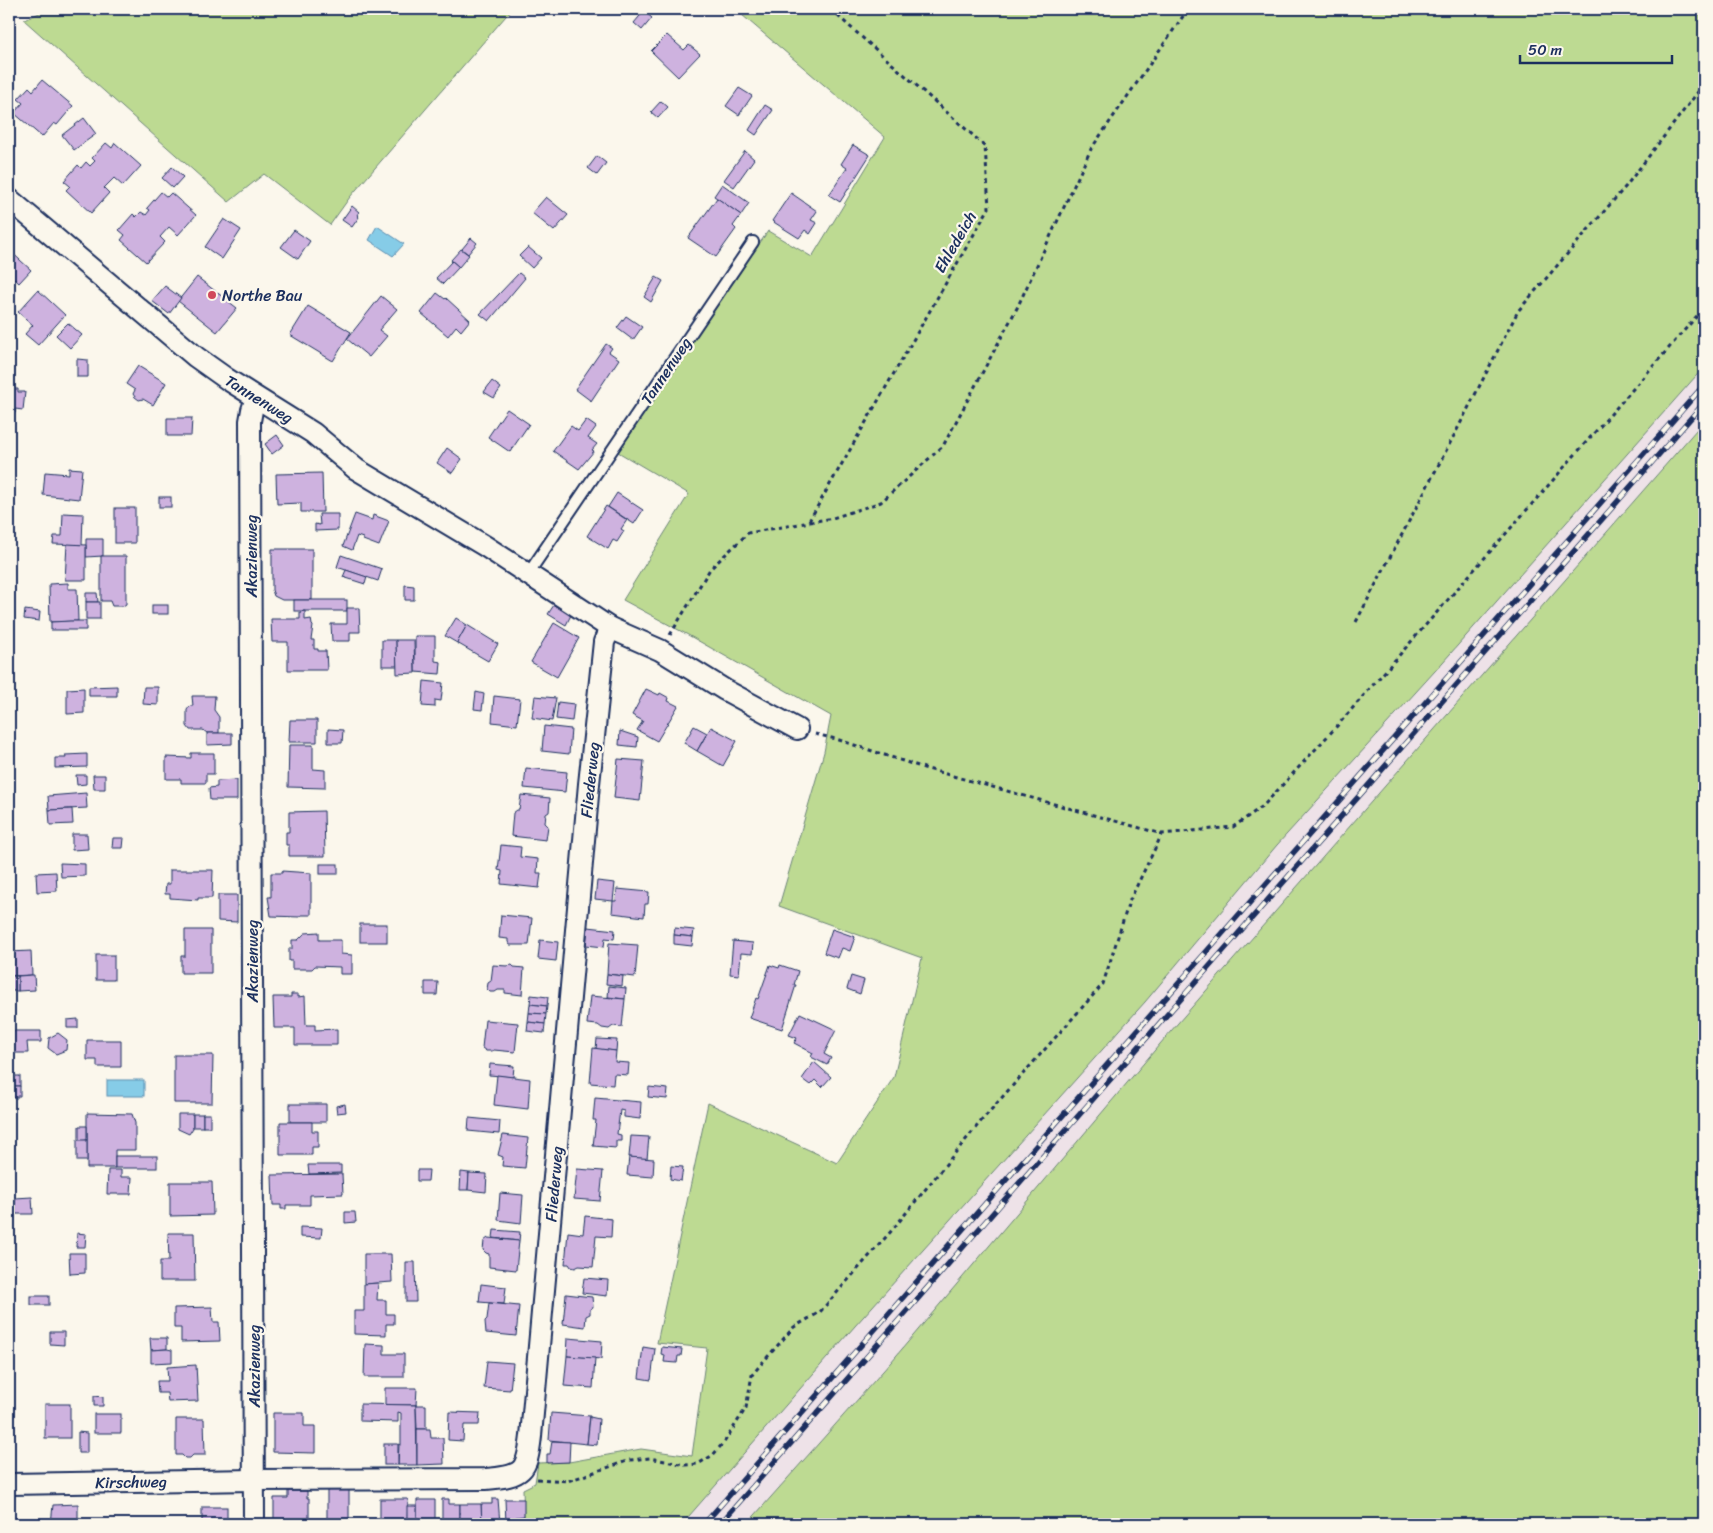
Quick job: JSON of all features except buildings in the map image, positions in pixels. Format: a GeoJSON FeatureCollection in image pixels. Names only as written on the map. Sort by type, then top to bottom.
{"type":"FeatureCollection","features":[{"type":"Feature","properties":{"kind":"street","name":"Tannenweg"},"geometry":{"type":"LineString","coordinates":[[9,199],[196,357],[256,398],[313,433],[356,469],[485,546],[610,628],[660,650],[725,690],[797,729]]}},
{"type":"Feature","properties":{"kind":"street","name":"Akazienweg"},"geometry":{"type":"LineString","coordinates":[[254,1524],[250,440],[252,410],[256,398]]}},
{"type":"Feature","properties":{"kind":"street","name":"Fliederweg"},"geometry":{"type":"LineString","coordinates":[[509,1477],[522,1471],[529,1450],[590,784],[604,642],[610,628]]}},
{"type":"Feature","properties":{"kind":"street"},"geometry":{"type":"LineString","coordinates":[[254,1480],[486,1479],[509,1477]]}},
{"type":"Feature","properties":{"kind":"street","name":"Kirschweg"},"geometry":{"type":"LineString","coordinates":[[9,1484],[254,1480]]}},
{"type":"Feature","properties":{"kind":"lane","name":"Tannenweg"},"geometry":{"type":"LineString","coordinates":[[528,574],[753,242]]}},
{"type":"Feature","properties":{"kind":"path","name":"Ehledeich"},"geometry":{"type":"LineString","coordinates":[[809,522],[989,208],[985,146],[830,9]]}},
{"type":"Feature","properties":{"kind":"path"},"geometry":{"type":"LineString","coordinates":[[660,650],[710,569],[748,533],[833,518],[881,502],[944,446],[1017,308],[1091,149],[1188,9]]}},
{"type":"Feature","properties":{"kind":"path"},"geometry":{"type":"LineString","coordinates":[[1356,622],[1518,311],[1626,186],[1704,84]]}},
{"type":"Feature","properties":{"kind":"path"},"geometry":{"type":"LineString","coordinates":[[797,729],[836,739],[924,768],[1162,834],[1233,827],[1263,806],[1337,726],[1704,308]]}},
{"type":"Feature","properties":{"kind":"path"},"geometry":{"type":"LineString","coordinates":[[509,1477],[568,1481],[630,1460],[650,1458],[685,1465],[698,1464],[713,1455],[725,1441],[746,1408],[752,1375],[794,1327],[820,1312],[893,1229],[982,1120],[1103,984],[1128,902],[1162,834]]}},
{"type":"Feature","properties":{"kind":"shaded area"},"geometry":{"type":"Polygon","coordinates":[[[1704,367],[1704,421],[1171,1031],[891,1362],[747,1524],[682,1524],[855,1326],[1145,1002],[1277,845],[1435,671],[1704,367]]]}},
{"type":"Feature","properties":{"kind":"green space"},"geometry":{"type":"Polygon","coordinates":[[[48,9],[512,9],[350,197],[330,225],[264,174],[229,202],[24,20],[48,9]]]}},
{"type":"Feature","properties":{"kind":"green space"},"geometry":{"type":"Polygon","coordinates":[[[735,9],[1704,9],[1704,367],[1435,671],[1277,845],[1145,1002],[855,1326],[682,1524],[524,1524],[523,1489],[535,1483],[538,1463],[569,1462],[641,1449],[692,1456],[707,1348],[657,1343],[708,1103],[837,1163],[894,1077],[922,958],[779,906],[824,752],[831,716],[623,600],[689,494],[618,452],[768,231],[812,257],[885,137],[735,9]]]}},
{"type":"Feature","properties":{"kind":"green space"},"geometry":{"type":"Polygon","coordinates":[[[1704,421],[1704,1524],[747,1524],[891,1362],[1171,1031],[1704,421]]]}},
{"type":"Feature","properties":{"kind":"water"},"geometry":{"type":"Polygon","coordinates":[[[377,226],[404,244],[393,256],[369,240],[377,226]]]}},
{"type":"Feature","properties":{"kind":"water"},"geometry":{"type":"Polygon","coordinates":[[[107,1080],[144,1080],[144,1096],[107,1096],[107,1080]]]}},
{"type":"Feature","properties":{"kind":"railway"},"geometry":{"type":"LineString","coordinates":[[704,1524],[1704,385]]}},
{"type":"Feature","properties":{"kind":"railway"},"geometry":{"type":"LineString","coordinates":[[720,1524],[1704,403]]}},
{"type":"Feature","properties":{"kind":"place","name":"Northe Bau"},"geometry":{"type":"Point","coordinates":[212,295]}}]}
